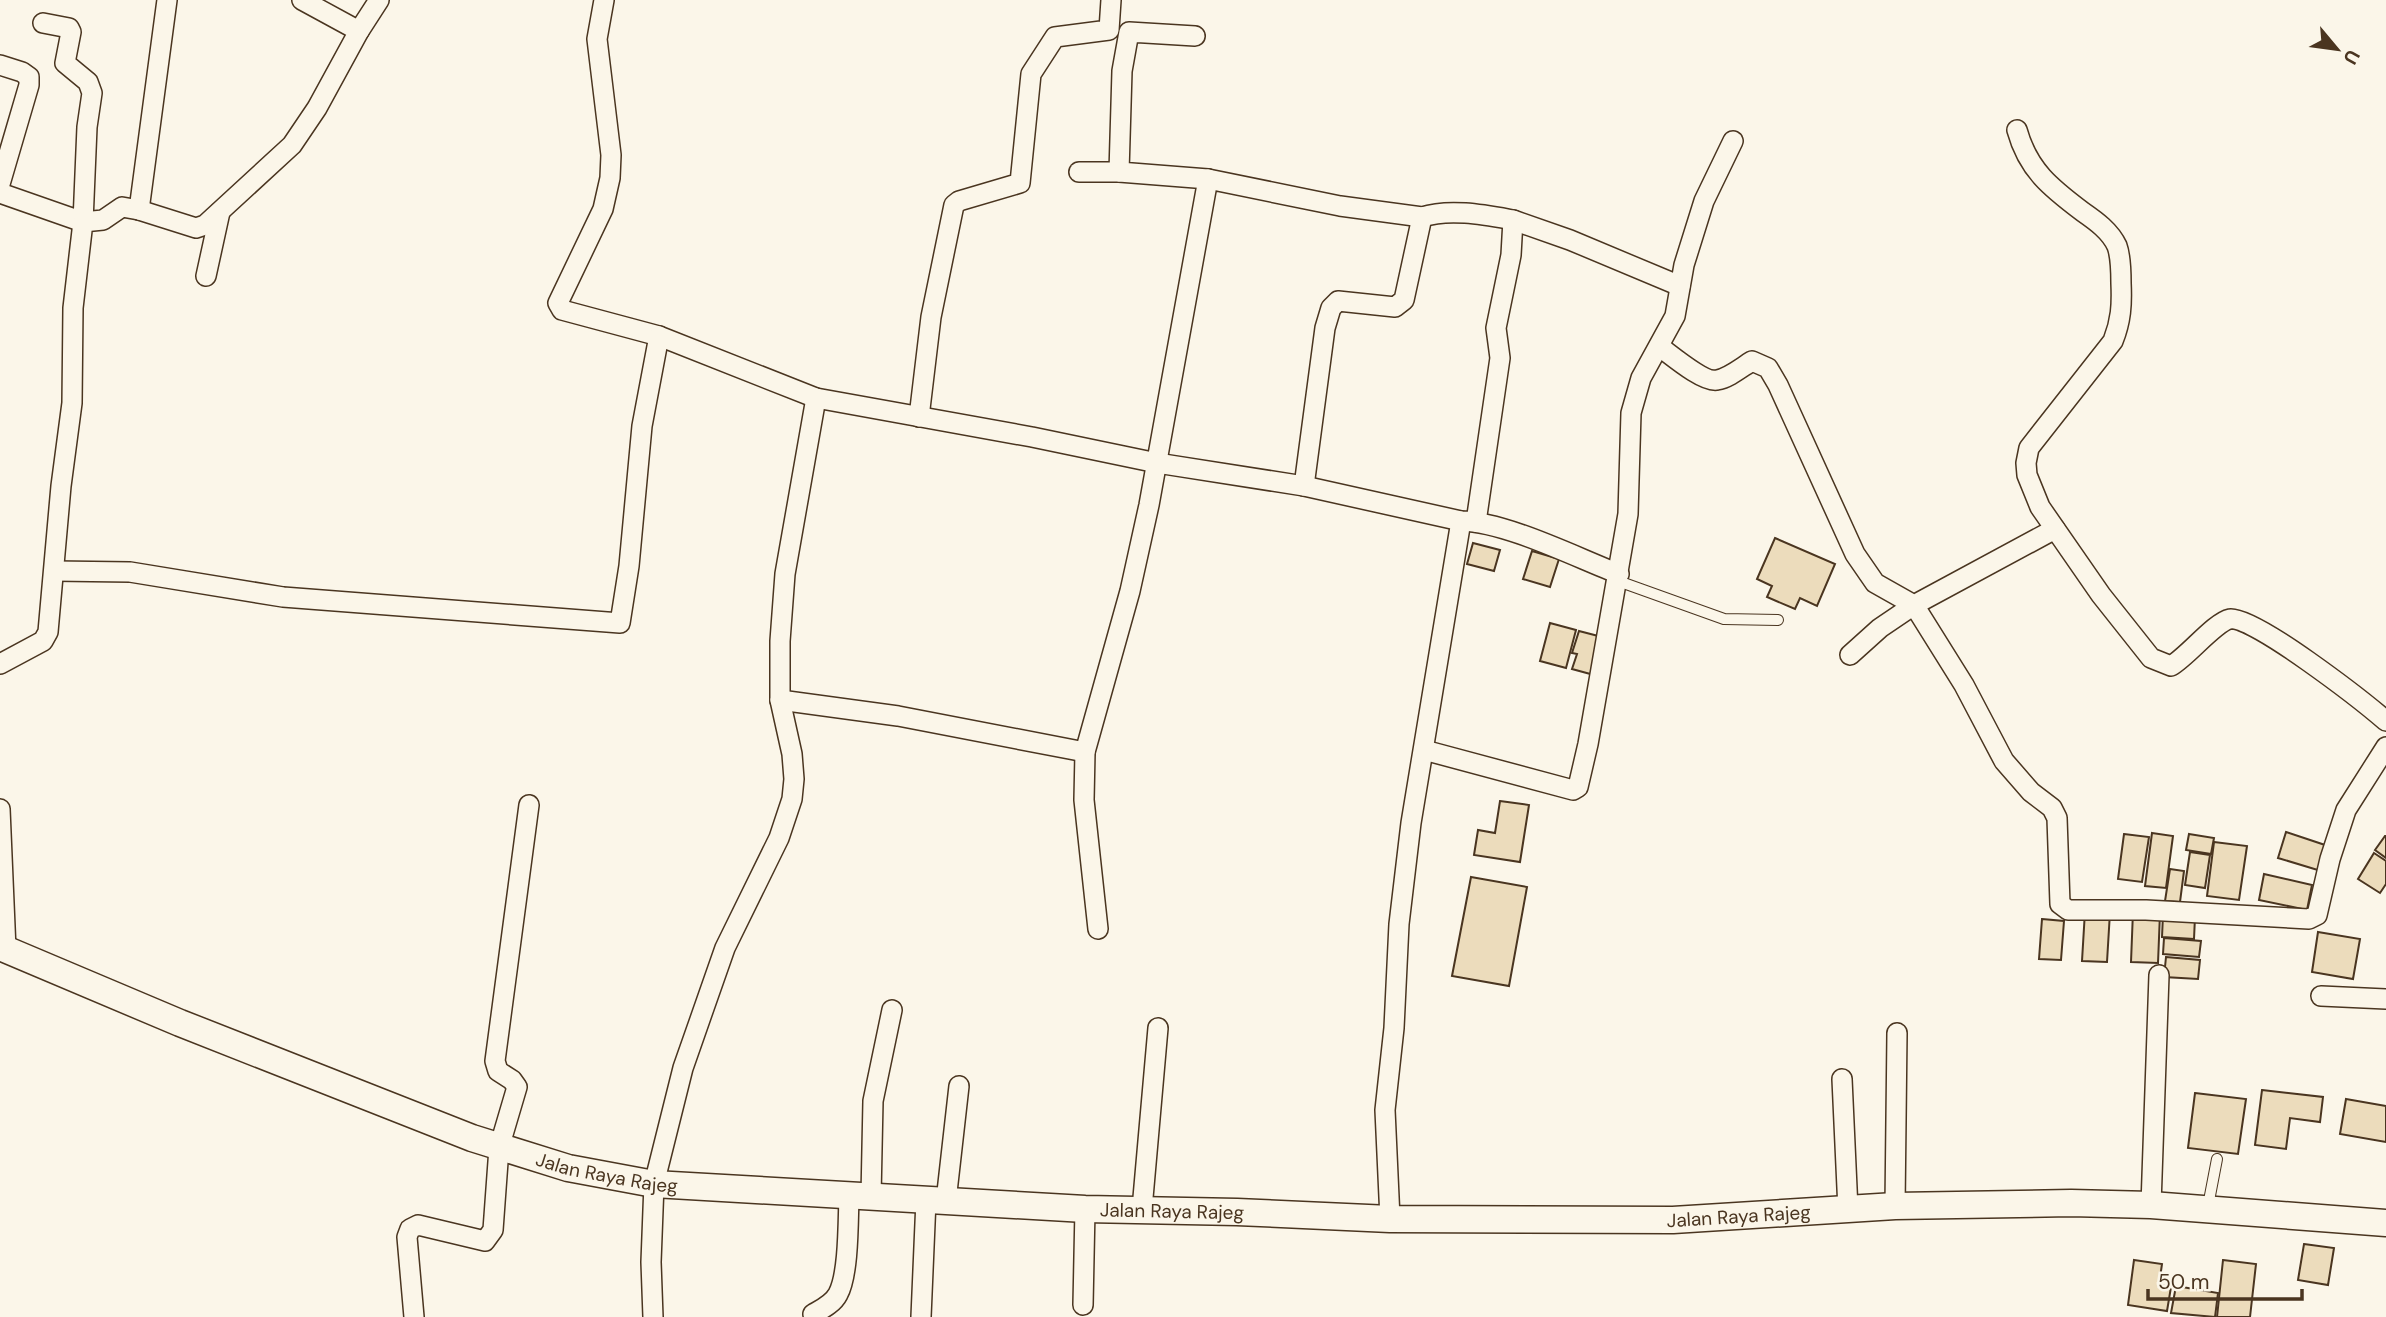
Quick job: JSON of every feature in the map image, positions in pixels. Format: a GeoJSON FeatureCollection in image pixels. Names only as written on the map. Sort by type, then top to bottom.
{"type":"FeatureCollection","features":[{"type":"Feature","properties":{"kind":"main road","name":"Jalan Raya Rajeg"},"geometry":{"type":"LineString","coordinates":[[3,948],[180,1023],[499,1148],[568,1168],[654,1184],[1085,1209],[1390,1219],[1673,1220],[1895,1206],[2071,1203],[2151,1205],[2386,1223]]}},
{"type":"Feature","properties":{"kind":"street"},"geometry":{"type":"LineString","coordinates":[[139,210],[167,0]]}},
{"type":"Feature","properties":{"kind":"street"},"geometry":{"type":"LineString","coordinates":[[302,0],[359,31]]}},
{"type":"Feature","properties":{"kind":"street"},"geometry":{"type":"LineString","coordinates":[[0,193],[83,222],[103,220],[122,208],[139,210],[196,228],[205,225],[292,145],[317,108],[379,0]]}},
{"type":"Feature","properties":{"kind":"street"},"geometry":{"type":"LineString","coordinates":[[604,0],[597,39],[611,155],[610,178],[603,209],[558,303],[562,310],[659,337],[816,398],[1032,436],[1157,463],[1304,486],[1469,521],[1521,536],[1618,578]]}},
{"type":"Feature","properties":{"kind":"street"},"geometry":{"type":"LineString","coordinates":[[1109,30],[1111,0]]}},
{"type":"Feature","properties":{"kind":"street"},"geometry":{"type":"LineString","coordinates":[[5,657],[43,641],[46,636],[72,403],[73,308],[83,222],[87,127],[92,93],[88,82],[65,63],[71,32],[69,28],[43,23]]}},
{"type":"Feature","properties":{"kind":"street"},"geometry":{"type":"LineString","coordinates":[[919,417],[931,317],[954,205],[959,201],[1020,183],[1031,74],[1055,37],[1109,30],[1195,36]]}},
{"type":"Feature","properties":{"kind":"street"},"geometry":{"type":"LineString","coordinates":[[1119,172],[1122,71],[1129,32]]}},
{"type":"Feature","properties":{"kind":"street"},"geometry":{"type":"LineString","coordinates":[[0,65],[22,72],[29,77],[29,85],[0,184]]}},
{"type":"Feature","properties":{"kind":"street"},"geometry":{"type":"LineString","coordinates":[[2017,130],[2022,147],[2036,172],[2098,222],[2116,244],[2119,253],[2122,304],[2120,323],[2113,341],[2029,449],[2027,475],[2040,508],[2101,595],[2151,658],[2171,666],[2225,621],[2236,619],[2280,643],[2386,721]]}},
{"type":"Feature","properties":{"kind":"street"},"geometry":{"type":"LineString","coordinates":[[1424,750],[1576,789],[1588,744],[1628,514],[1631,413],[1641,379],[1675,316],[1684,265],[1704,201],[1734,141]]}},
{"type":"Feature","properties":{"kind":"street"},"geometry":{"type":"LineString","coordinates":[[1079,172],[1119,172],[1208,179],[1340,206],[1422,216],[1456,213],[1513,220],[1570,240],[1680,286]]}},
{"type":"Feature","properties":{"kind":"street"},"geometry":{"type":"LineString","coordinates":[[1098,929],[1084,800],[1085,751],[1130,591],[1157,463],[1208,179]]}},
{"type":"Feature","properties":{"kind":"street"},"geometry":{"type":"LineString","coordinates":[[206,276],[220,212]]}},
{"type":"Feature","properties":{"kind":"street"},"geometry":{"type":"LineString","coordinates":[[1304,486],[1325,328],[1331,308],[1338,301],[1395,307],[1400,305],[1404,300],[1422,216]]}},
{"type":"Feature","properties":{"kind":"street"},"geometry":{"type":"LineString","coordinates":[[1390,1219],[1385,1110],[1394,1028],[1399,924],[1411,823],[1500,358],[1496,328],[1511,255],[1513,220]]}},
{"type":"Feature","properties":{"kind":"street"},"geometry":{"type":"LineString","coordinates":[[54,571],[130,572],[283,597],[620,623],[629,566],[642,426],[659,337]]}},
{"type":"Feature","properties":{"kind":"street"},"geometry":{"type":"LineString","coordinates":[[1660,347],[1695,372],[1713,380],[1720,379],[1752,361],[1768,368],[1855,554],[1875,583],[1914,605],[1964,685],[2004,761],[2031,792],[2052,808],[2057,818],[2060,904],[2068,910],[2146,910],[2309,919],[2314,917],[2317,915],[2330,859],[2346,810],[2386,747]]}},
{"type":"Feature","properties":{"kind":"street"},"geometry":{"type":"LineString","coordinates":[[653,1317],[651,1262],[654,1184],[682,1068],[725,948],[779,838],[792,799],[792,754],[780,700],[780,641],[785,574],[816,398]]}},
{"type":"Feature","properties":{"kind":"street"},"geometry":{"type":"LineString","coordinates":[[1850,655],[1880,628],[1914,605],[2055,529]]}},
{"type":"Feature","properties":{"kind":"street"},"geometry":{"type":"LineString","coordinates":[[780,700],[898,716],[1085,751]]}},
{"type":"Feature","properties":{"kind":"street"},"geometry":{"type":"LineString","coordinates":[[414,1317],[407,1237],[410,1229],[418,1225],[485,1241],[493,1230],[499,1148],[516,1087],[512,1080],[498,1071],[495,1061],[529,805]]}},
{"type":"Feature","properties":{"kind":"street"},"geometry":{"type":"LineString","coordinates":[[0,809],[3,948]]}},
{"type":"Feature","properties":{"kind":"street"},"geometry":{"type":"LineString","coordinates":[[2151,1205],[2159,975]]}},
{"type":"Feature","properties":{"kind":"street"},"geometry":{"type":"LineString","coordinates":[[2321,996],[2386,999]]}},
{"type":"Feature","properties":{"kind":"street"},"geometry":{"type":"LineString","coordinates":[[813,1314],[827,1306],[838,1294],[843,1278],[860,1196],[873,1101],[892,1010]]}},
{"type":"Feature","properties":{"kind":"street"},"geometry":{"type":"LineString","coordinates":[[1142,1209],[1158,1028]]}},
{"type":"Feature","properties":{"kind":"street"},"geometry":{"type":"LineString","coordinates":[[1895,1206],[1897,1033]]}},
{"type":"Feature","properties":{"kind":"street"},"geometry":{"type":"LineString","coordinates":[[1842,1079],[1848,1210]]}},
{"type":"Feature","properties":{"kind":"street"},"geometry":{"type":"LineString","coordinates":[[921,1317],[936,1201],[959,1086]]}},
{"type":"Feature","properties":{"kind":"street"},"geometry":{"type":"LineString","coordinates":[[1083,1305],[1085,1209]]}},
{"type":"Feature","properties":{"kind":"lane"},"geometry":{"type":"LineString","coordinates":[[1618,578],[1724,619],[1778,620]]}},
{"type":"Feature","properties":{"kind":"lane"},"geometry":{"type":"LineString","coordinates":[[2207,1209],[2217,1158]]}},
{"type":"Feature","properties":{"kind":"building"},"geometry":{"type":"Polygon","coordinates":[[[1775,538],[1835,564],[1817,606],[1800,598],[1795,609],[1767,597],[1772,586],[1757,579],[1775,538]]]}},
{"type":"Feature","properties":{"kind":"building"},"geometry":{"type":"Polygon","coordinates":[[[1473,543],[1500,550],[1494,571],[1467,564],[1473,543]]]}},
{"type":"Feature","properties":{"kind":"building"},"geometry":{"type":"Polygon","coordinates":[[[1532,551],[1559,559],[1550,587],[1523,579],[1532,551]]]}},
{"type":"Feature","properties":{"kind":"building"},"geometry":{"type":"Polygon","coordinates":[[[1550,623],[1576,630],[1566,668],[1540,661],[1550,623]]]}},
{"type":"Feature","properties":{"kind":"building"},"geometry":{"type":"Polygon","coordinates":[[[1579,631],[1606,638],[1594,675],[1572,669],[1577,654],[1572,653],[1579,631]]]}},
{"type":"Feature","properties":{"kind":"building"},"geometry":{"type":"Polygon","coordinates":[[[1500,801],[1529,805],[1520,862],[1474,855],[1478,830],[1495,833],[1500,801]]]}},
{"type":"Feature","properties":{"kind":"building"},"geometry":{"type":"Polygon","coordinates":[[[2286,832],[2328,846],[2321,871],[2278,858],[2286,832]]]}},
{"type":"Feature","properties":{"kind":"building"},"geometry":{"type":"Polygon","coordinates":[[[2152,833],[2173,836],[2166,888],[2145,886],[2152,833]]]}},
{"type":"Feature","properties":{"kind":"building"},"geometry":{"type":"Polygon","coordinates":[[[2124,834],[2149,837],[2142,882],[2118,879],[2124,834]]]}},
{"type":"Feature","properties":{"kind":"building"},"geometry":{"type":"Polygon","coordinates":[[[2189,834],[2214,838],[2211,854],[2186,850],[2189,834]]]}},
{"type":"Feature","properties":{"kind":"building"},"geometry":{"type":"Polygon","coordinates":[[[2386,836],[2386,858],[2375,850],[2386,836]]]}},
{"type":"Feature","properties":{"kind":"building"},"geometry":{"type":"Polygon","coordinates":[[[2214,842],[2247,846],[2239,900],[2207,896],[2214,842]]]}},
{"type":"Feature","properties":{"kind":"building"},"geometry":{"type":"Polygon","coordinates":[[[2190,852],[2210,855],[2205,888],[2185,885],[2190,852]]]}},
{"type":"Feature","properties":{"kind":"building"},"geometry":{"type":"Polygon","coordinates":[[[2374,853],[2386,861],[2386,884],[2380,893],[2358,879],[2374,853]]]}},
{"type":"Feature","properties":{"kind":"building"},"geometry":{"type":"Polygon","coordinates":[[[2170,869],[2184,871],[2180,902],[2165,901],[2170,869]]]}},
{"type":"Feature","properties":{"kind":"building"},"geometry":{"type":"Polygon","coordinates":[[[2264,874],[2312,885],[2307,910],[2259,900],[2264,874]]]}},
{"type":"Feature","properties":{"kind":"building"},"geometry":{"type":"Polygon","coordinates":[[[1471,877],[1527,887],[1509,986],[1452,976],[1471,877]]]}},
{"type":"Feature","properties":{"kind":"building"},"geometry":{"type":"Polygon","coordinates":[[[2085,911],[2110,912],[2107,962],[2082,961],[2085,911]]]}},
{"type":"Feature","properties":{"kind":"building"},"geometry":{"type":"Polygon","coordinates":[[[2133,911],[2160,913],[2158,963],[2131,962],[2133,911]]]}},
{"type":"Feature","properties":{"kind":"building"},"geometry":{"type":"Polygon","coordinates":[[[2163,915],[2195,917],[2194,939],[2162,937],[2163,915]]]}},
{"type":"Feature","properties":{"kind":"building"},"geometry":{"type":"Polygon","coordinates":[[[2042,919],[2064,921],[2061,960],[2039,959],[2042,919]]]}},
{"type":"Feature","properties":{"kind":"building"},"geometry":{"type":"Polygon","coordinates":[[[2318,932],[2360,939],[2353,979],[2312,972],[2318,932]]]}},
{"type":"Feature","properties":{"kind":"building"},"geometry":{"type":"Polygon","coordinates":[[[2164,938],[2201,941],[2199,957],[2163,954],[2164,938]]]}},
{"type":"Feature","properties":{"kind":"building"},"geometry":{"type":"Polygon","coordinates":[[[2166,957],[2200,960],[2198,979],[2164,977],[2166,957]]]}},
{"type":"Feature","properties":{"kind":"building"},"geometry":{"type":"Polygon","coordinates":[[[2262,1090],[2323,1097],[2320,1122],[2290,1118],[2286,1149],[2255,1145],[2262,1090]]]}},
{"type":"Feature","properties":{"kind":"building"},"geometry":{"type":"Polygon","coordinates":[[[2195,1093],[2246,1099],[2238,1154],[2188,1148],[2195,1093]]]}},
{"type":"Feature","properties":{"kind":"building"},"geometry":{"type":"Polygon","coordinates":[[[2346,1099],[2386,1106],[2386,1142],[2340,1134],[2346,1099]]]}},
{"type":"Feature","properties":{"kind":"building"},"geometry":{"type":"Polygon","coordinates":[[[2304,1244],[2334,1248],[2328,1285],[2298,1280],[2304,1244]]]}},
{"type":"Feature","properties":{"kind":"building"},"geometry":{"type":"Polygon","coordinates":[[[2134,1260],[2162,1264],[2159,1285],[2171,1287],[2167,1311],[2128,1305],[2134,1260]]]}},
{"type":"Feature","properties":{"kind":"building"},"geometry":{"type":"Polygon","coordinates":[[[2223,1260],[2256,1264],[2250,1317],[2217,1317],[2223,1260]]]}},
{"type":"Feature","properties":{"kind":"building"},"geometry":{"type":"Polygon","coordinates":[[[2176,1286],[2218,1293],[2215,1317],[2171,1313],[2176,1286]]]}}]}
